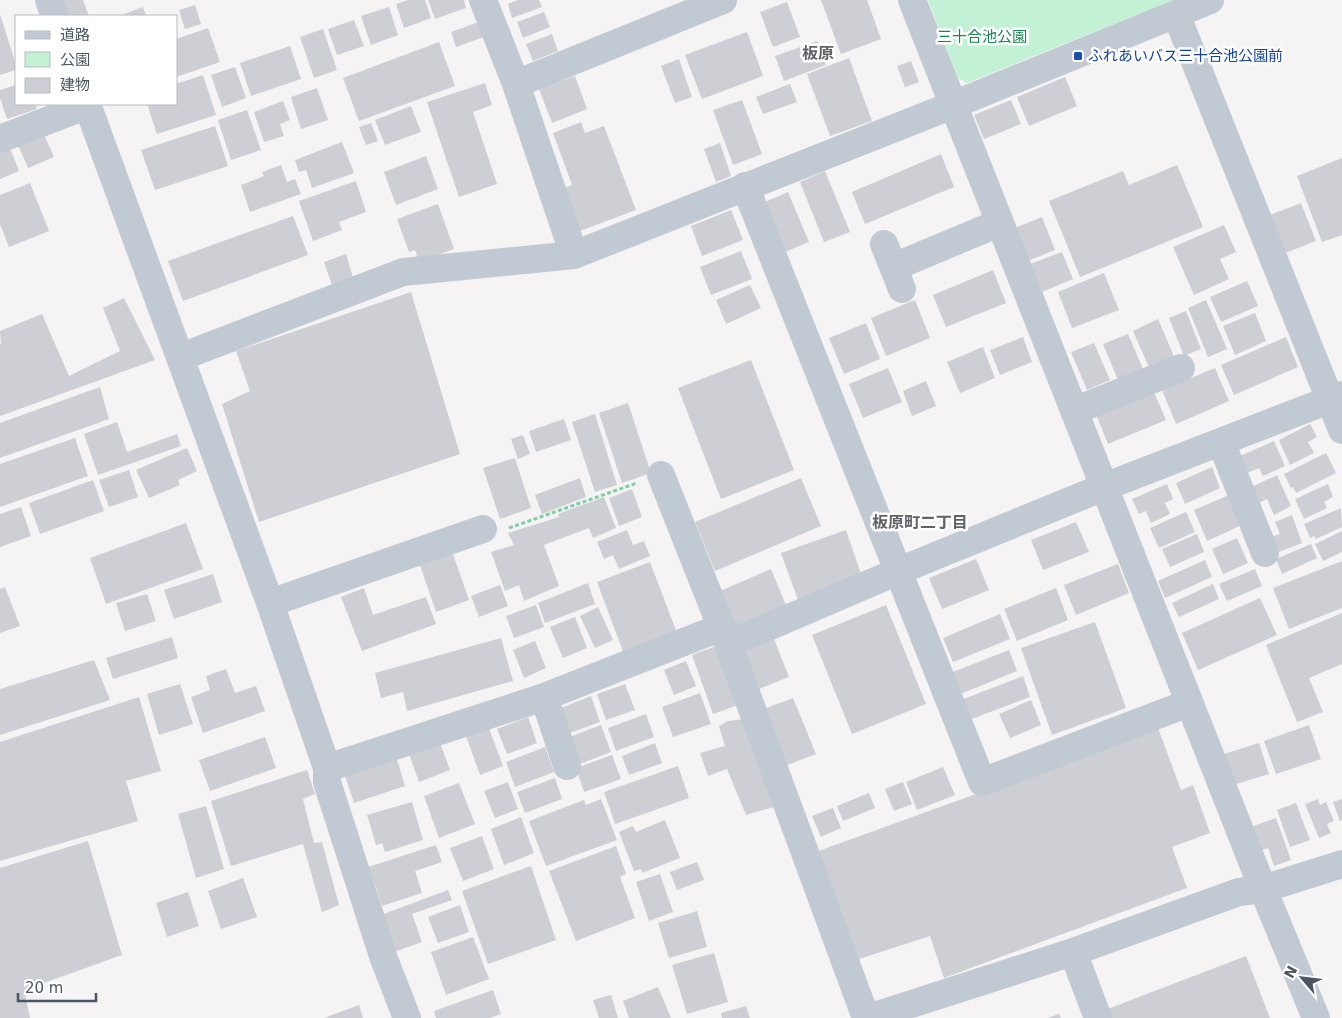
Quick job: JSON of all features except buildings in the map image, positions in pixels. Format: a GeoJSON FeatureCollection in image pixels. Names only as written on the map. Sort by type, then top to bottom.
{"type":"FeatureCollection","features":[{"type":"Feature","properties":{"kind":"street"},"geometry":{"type":"LineString","coordinates":[[49,0],[55,15]]}},
{"type":"Feature","properties":{"kind":"street"},"geometry":{"type":"LineString","coordinates":[[483,0],[516,84],[574,255]]}},
{"type":"Feature","properties":{"kind":"street"},"geometry":{"type":"LineString","coordinates":[[516,84],[723,0]]}},
{"type":"Feature","properties":{"kind":"street"},"geometry":{"type":"LineString","coordinates":[[912,0],[1263,889],[1316,1018]]}},
{"type":"Feature","properties":{"kind":"street"},"geometry":{"type":"LineString","coordinates":[[180,357],[404,272],[574,255],[953,105],[1210,0]]}},
{"type":"Feature","properties":{"kind":"street"},"geometry":{"type":"LineString","coordinates":[[1176,14],[1336,398],[1342,430]]}},
{"type":"Feature","properties":{"kind":"street"},"geometry":{"type":"LineString","coordinates":[[0,139],[85,105]]}},
{"type":"Feature","properties":{"kind":"street"},"geometry":{"type":"LineString","coordinates":[[88,105],[270,603],[326,768],[328,782],[384,960],[407,1018]]}},
{"type":"Feature","properties":{"kind":"street"},"geometry":{"type":"LineString","coordinates":[[745,186],[982,782],[1189,702]]}},
{"type":"Feature","properties":{"kind":"street"},"geometry":{"type":"LineString","coordinates":[[894,267],[1000,223]]}},
{"type":"Feature","properties":{"kind":"street"},"geometry":{"type":"LineString","coordinates":[[1074,411],[1181,368]]}},
{"type":"Feature","properties":{"kind":"street"},"geometry":{"type":"LineString","coordinates":[[326,768],[544,698],[725,636],[898,571],[1104,487],[1336,398]]}},
{"type":"Feature","properties":{"kind":"street"},"geometry":{"type":"LineString","coordinates":[[1221,442],[1265,552]]}},
{"type":"Feature","properties":{"kind":"street"},"geometry":{"type":"LineString","coordinates":[[661,475],[725,636],[867,1018],[1073,952],[1239,892],[1263,889],[1342,864]]}},
{"type":"Feature","properties":{"kind":"street"},"geometry":{"type":"LineString","coordinates":[[270,603],[483,529]]}},
{"type":"Feature","properties":{"kind":"street"},"geometry":{"type":"LineString","coordinates":[[544,698],[567,766]]}},
{"type":"Feature","properties":{"kind":"street"},"geometry":{"type":"LineString","coordinates":[[1073,952],[1098,1018]]}},
{"type":"Feature","properties":{"kind":"path"},"geometry":{"type":"LineString","coordinates":[[483,529],[493,534],[661,475]]}},
{"type":"Feature","properties":{"kind":"green space","name":"三十合池公園"},"geometry":{"type":"Polygon","coordinates":[[[928,0],[1173,0],[967,83],[958,78],[928,0]]]}},
{"type":"Feature","properties":{"kind":"place","name":"ふれあいバス三十合池公園前"},"geometry":{"type":"Point","coordinates":[1078,56]}},
{"type":"Feature","properties":{"kind":"district","name":"板原"},"geometry":{"type":"Point","coordinates":[818,53]}},
{"type":"Feature","properties":{"kind":"district","name":"板原町二丁目"},"geometry":{"type":"Point","coordinates":[920,522]}}]}
